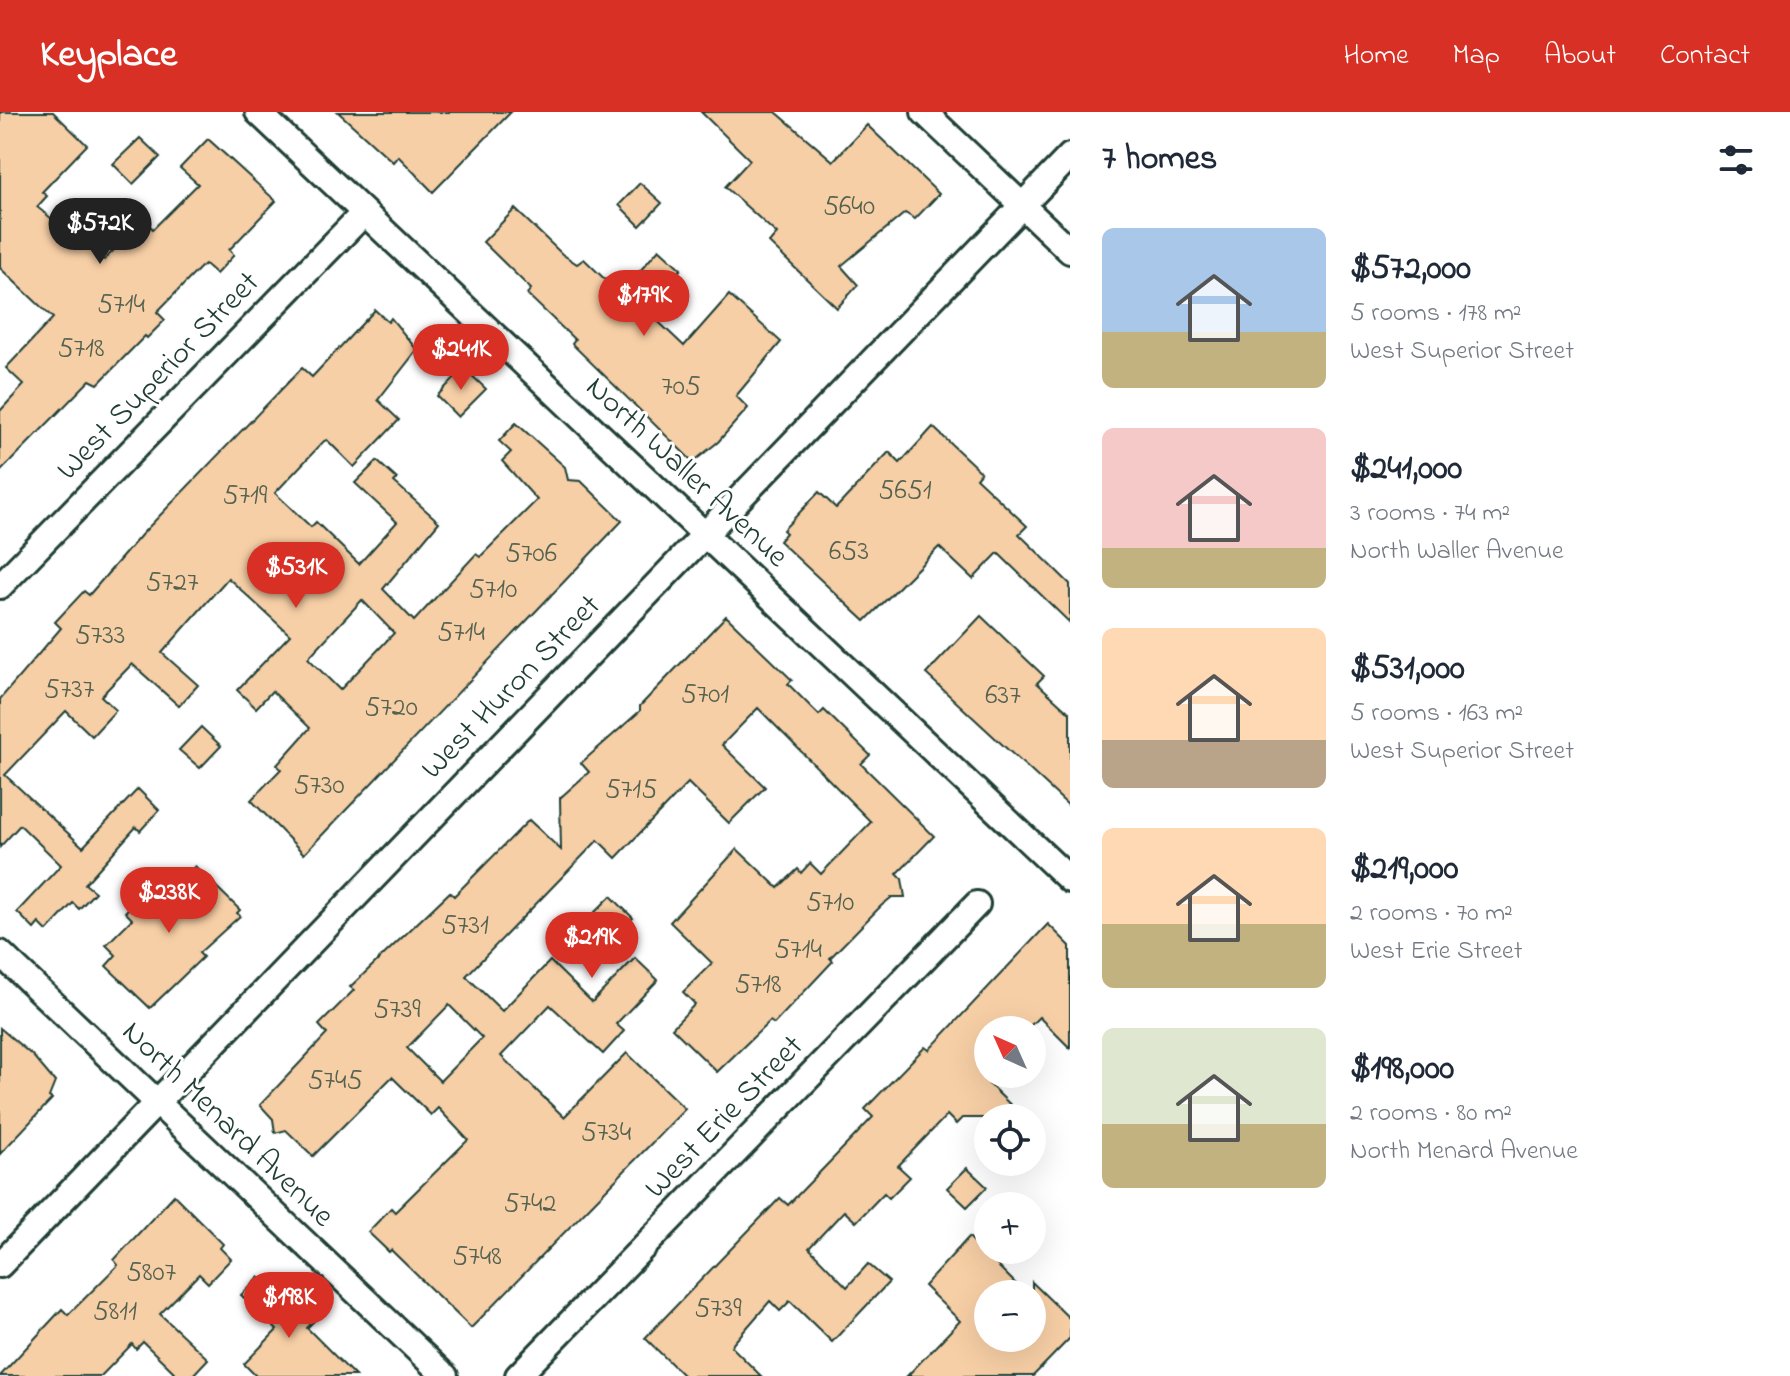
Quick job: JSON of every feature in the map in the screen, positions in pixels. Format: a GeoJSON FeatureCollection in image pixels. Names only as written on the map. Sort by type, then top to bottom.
{"type":"FeatureCollection","features":[{"type":"Feature","properties":{"kind":"street","name":"North Waller Avenue"},"geometry":{"type":"LineString","coordinates":[[258,112],[1070,880]]}},
{"type":"Feature","properties":{"kind":"street"},"geometry":{"type":"LineString","coordinates":[[924,112],[1070,251]]}},
{"type":"Feature","properties":{"kind":"street","name":"West Huron Street"},"geometry":{"type":"LineString","coordinates":[[0,1265],[1070,156]]}},
{"type":"Feature","properties":{"kind":"street","name":"West Superior Street"},"geometry":{"type":"LineString","coordinates":[[0,586],[364,213]]}},
{"type":"Feature","properties":{"kind":"street","name":"West Erie Street"},"geometry":{"type":"LineString","coordinates":[[518,1376],[977,904]]}},
{"type":"Feature","properties":{"kind":"street","name":"North Menard Avenue"},"geometry":{"type":"LineString","coordinates":[[0,953],[445,1376]]}},
{"type":"Feature","properties":{"kind":"building"},"geometry":{"type":"Polygon","coordinates":[[[0,112],[53,112],[87,145],[42,192],[47,196],[37,207],[104,260],[144,220],[153,229],[198,184],[180,168],[208,139],[276,201],[229,250],[234,255],[216,274],[205,264],[201,267],[157,312],[165,320],[98,384],[90,380],[0,472],[0,411],[24,385],[6,368],[53,318],[0,268],[0,112]]]}},
{"type":"Feature","properties":{"kind":"building"},"geometry":{"type":"Polygon","coordinates":[[[338,112],[511,112],[433,192],[398,156],[393,162],[338,112]]]}},
{"type":"Feature","properties":{"kind":"building"},"geometry":{"type":"Polygon","coordinates":[[[701,112],[776,112],[833,161],[867,125],[939,194],[915,219],[905,213],[841,266],[858,285],[837,308],[769,243],[777,234],[725,187],[750,160],[701,112]]]}},
{"type":"Feature","properties":{"kind":"building"},"geometry":{"type":"Polygon","coordinates":[[[140,138],[160,157],[133,184],[113,164],[140,138]]]}},
{"type":"Feature","properties":{"kind":"building"},"geometry":{"type":"Polygon","coordinates":[[[640,183],[662,203],[640,226],[619,205],[640,183]]]}},
{"type":"Feature","properties":{"kind":"building"},"geometry":{"type":"Polygon","coordinates":[[[515,209],[562,254],[577,264],[584,259],[620,294],[659,249],[681,269],[645,309],[684,346],[729,295],[781,342],[736,396],[748,408],[718,442],[693,462],[572,344],[575,340],[527,294],[531,289],[483,242],[515,209]]]}},
{"type":"Feature","properties":{"kind":"building"},"geometry":{"type":"Polygon","coordinates":[[[375,310],[388,322],[391,318],[417,350],[378,400],[399,420],[354,467],[327,440],[275,493],[311,527],[316,522],[359,564],[397,522],[355,483],[377,461],[397,479],[394,482],[439,522],[383,589],[414,621],[476,554],[480,557],[537,500],[502,461],[511,452],[499,441],[516,423],[565,467],[568,480],[581,481],[622,521],[304,854],[251,800],[281,769],[277,765],[310,728],[272,691],[256,708],[237,690],[290,635],[228,578],[162,653],[198,685],[179,706],[132,664],[101,696],[116,710],[92,736],[66,711],[5,775],[83,847],[138,789],[159,810],[140,831],[136,827],[85,884],[95,892],[79,909],[73,903],[47,931],[39,923],[34,929],[17,912],[61,865],[20,825],[0,847],[0,699],[61,628],[55,622],[84,591],[89,595],[143,533],[302,368],[312,377],[375,310]],[[362,600],[308,658],[340,690],[394,633],[362,600]]]}},
{"type":"Feature","properties":{"kind":"building"},"geometry":{"type":"Polygon","coordinates":[[[464,368],[486,389],[458,417],[437,396],[464,368]]]}},
{"type":"Feature","properties":{"kind":"building"},"geometry":{"type":"Polygon","coordinates":[[[933,427],[981,472],[976,478],[1027,526],[1019,534],[1070,584],[1070,623],[998,553],[973,579],[939,547],[865,621],[779,541],[786,533],[783,530],[819,492],[836,508],[889,452],[900,463],[933,427]]]}},
{"type":"Feature","properties":{"kind":"building"},"geometry":{"type":"Polygon","coordinates":[[[726,616],[792,680],[788,684],[819,715],[824,710],[870,755],[861,764],[934,836],[897,874],[902,879],[905,897],[892,897],[881,906],[830,958],[833,961],[774,1024],[770,1021],[717,1072],[672,1028],[695,1004],[683,992],[712,963],[670,922],[737,849],[778,888],[798,869],[801,873],[810,863],[821,874],[871,822],[758,708],[722,745],[765,787],[729,823],[688,783],[616,858],[598,840],[466,976],[502,1011],[550,961],[592,1002],[635,958],[658,980],[616,1024],[624,1031],[603,1054],[550,1005],[501,1056],[564,1117],[627,1053],[685,1109],[471,1328],[391,1250],[389,1252],[368,1232],[391,1208],[395,1212],[468,1140],[438,1108],[431,1115],[392,1077],[313,1156],[286,1130],[275,1133],[273,1119],[260,1105],[327,1034],[319,1025],[354,990],[350,987],[450,892],[454,896],[529,820],[561,850],[560,798],[589,772],[581,763],[640,711],[640,706],[726,616]],[[449,1005],[407,1048],[440,1081],[482,1038],[449,1005]]]}},
{"type":"Feature","properties":{"kind":"building"},"geometry":{"type":"Polygon","coordinates":[[[981,616],[1044,676],[1037,683],[1070,713],[1070,807],[926,674],[981,616]]]}},
{"type":"Feature","properties":{"kind":"building"},"geometry":{"type":"Polygon","coordinates":[[[201,727],[221,746],[200,768],[179,750],[201,727]]]}},
{"type":"Feature","properties":{"kind":"building"},"geometry":{"type":"Polygon","coordinates":[[[195,866],[240,910],[237,913],[240,916],[199,953],[203,957],[150,1008],[106,966],[116,955],[106,945],[132,919],[125,912],[147,889],[160,901],[195,866]]]}},
{"type":"Feature","properties":{"kind":"building"},"geometry":{"type":"Polygon","coordinates":[[[611,896],[633,918],[616,936],[593,914],[611,896]]]}},
{"type":"Feature","properties":{"kind":"building"},"geometry":{"type":"Polygon","coordinates":[[[1048,924],[1070,946],[1070,1048],[1046,1024],[1046,1016],[974,1016],[974,1088],[993,1088],[1010,1104],[974,1104],[974,1118],[962,1118],[956,1124],[947,1115],[898,1166],[910,1177],[889,1198],[884,1193],[856,1222],[844,1211],[809,1248],[847,1287],[868,1264],[889,1282],[832,1342],[790,1301],[780,1311],[770,1301],[731,1346],[761,1376],[684,1376],[645,1338],[780,1198],[788,1205],[873,1117],[865,1109],[925,1047],[929,1050],[1048,924]]]}},
{"type":"Feature","properties":{"kind":"building"},"geometry":{"type":"Polygon","coordinates":[[[0,1028],[33,1056],[55,1082],[49,1097],[52,1099],[0,1154],[0,1028]]]}},
{"type":"Feature","properties":{"kind":"building"},"geometry":{"type":"Polygon","coordinates":[[[967,1168],[987,1187],[982,1192],[974,1192],[974,1200],[967,1207],[947,1188],[967,1168]]]}},
{"type":"Feature","properties":{"kind":"building"},"geometry":{"type":"Polygon","coordinates":[[[174,1195],[223,1244],[220,1248],[231,1259],[208,1283],[199,1274],[160,1314],[208,1359],[192,1376],[178,1376],[143,1342],[136,1349],[132,1344],[101,1376],[0,1376],[62,1309],[68,1315],[118,1265],[114,1260],[174,1195]]]}},
{"type":"Feature","properties":{"kind":"building"},"geometry":{"type":"Polygon","coordinates":[[[969,1237],[974,1242],[974,1264],[996,1264],[1012,1280],[974,1280],[974,1352],[1046,1352],[1046,1296],[1070,1319],[1070,1338],[1033,1376],[907,1376],[960,1321],[924,1286],[969,1237]]]}},
{"type":"Feature","properties":{"kind":"building"},"geometry":{"type":"Polygon","coordinates":[[[259,1277],[290,1309],[299,1300],[317,1318],[307,1328],[355,1376],[256,1376],[244,1364],[277,1330],[241,1295],[259,1277]]]}}]}
